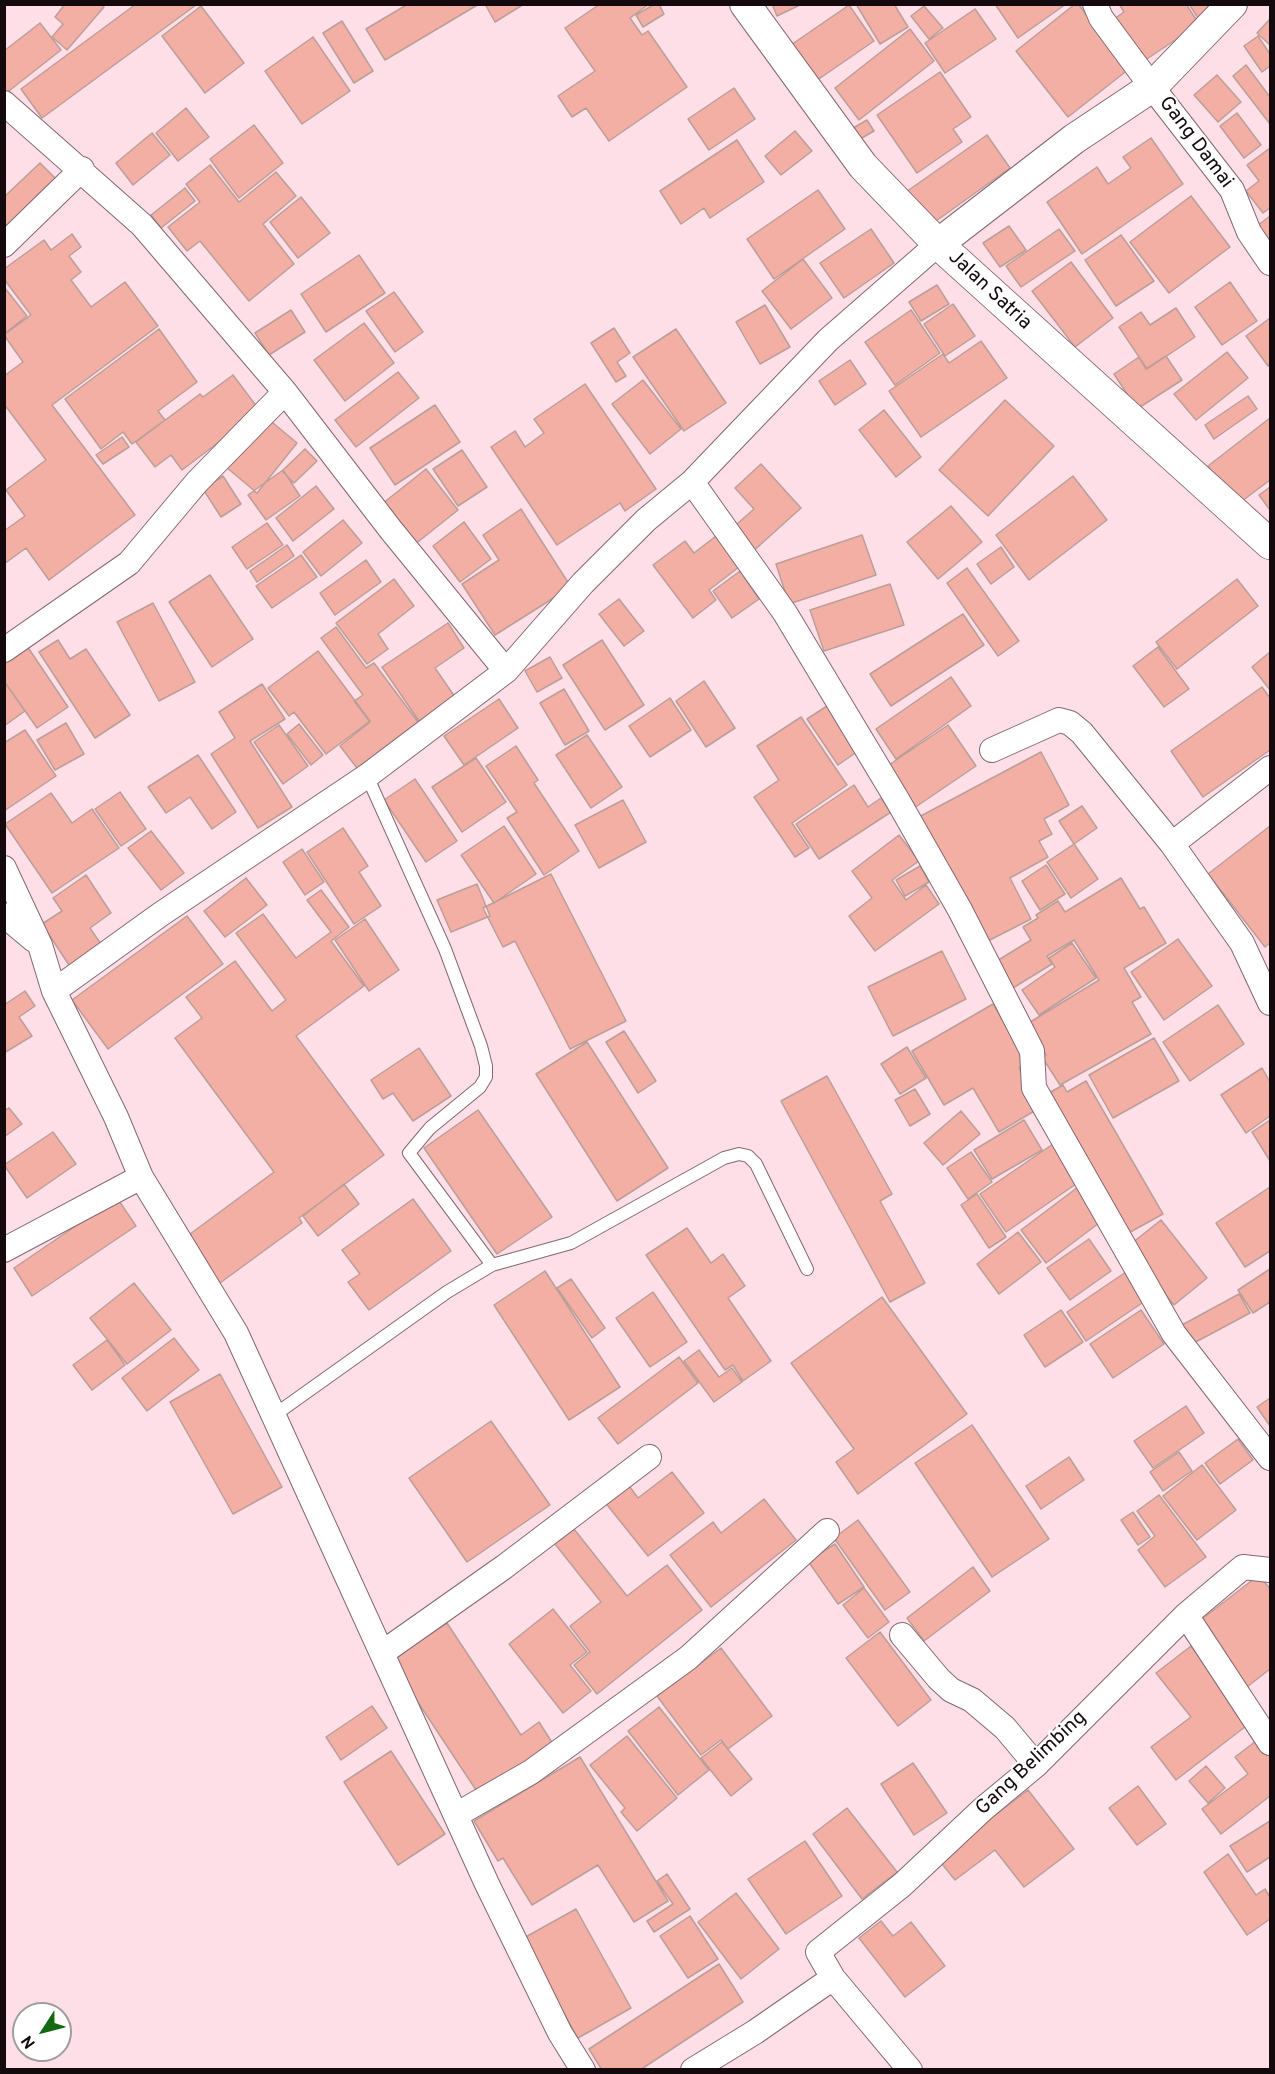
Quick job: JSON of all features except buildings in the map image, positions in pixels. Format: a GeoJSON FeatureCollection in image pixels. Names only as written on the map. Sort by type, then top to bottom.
{"type":"FeatureCollection","features":[{"type":"Feature","properties":{"kind":"street","name":"Jalan Satria"},"geometry":{"type":"LineString","coordinates":[[745,4],[863,166],[938,244],[1270,544]]}},
{"type":"Feature","properties":{"kind":"street","name":"Gang Damai"},"geometry":{"type":"LineString","coordinates":[[1095,4],[1101,18],[1232,190],[1249,232],[1270,263]]}},
{"type":"Feature","properties":{"kind":"street"},"geometry":{"type":"LineString","coordinates":[[54,991],[161,914],[367,776],[506,670],[583,583],[646,520],[692,482],[828,340],[938,244],[1074,139],[1152,87],[1232,4]]}},
{"type":"Feature","properties":{"kind":"street"},"geometry":{"type":"LineString","coordinates":[[4,103],[82,169],[142,225],[285,392],[391,530],[506,670]]}},
{"type":"Feature","properties":{"kind":"street"},"geometry":{"type":"LineString","coordinates":[[4,244],[82,169]]}},
{"type":"Feature","properties":{"kind":"street"},"geometry":{"type":"LineString","coordinates":[[4,650],[129,563],[197,482],[285,392]]}},
{"type":"Feature","properties":{"kind":"street"},"geometry":{"type":"LineString","coordinates":[[692,482],[785,613],[904,811],[960,910],[1032,1051],[1034,1088],[1163,1316],[1174,1334],[1270,1458]]}},
{"type":"Feature","properties":{"kind":"street"},"geometry":{"type":"LineString","coordinates":[[992,750],[1059,720],[1070,723],[1082,733],[1172,844],[1242,943],[1270,1003]]}},
{"type":"Feature","properties":{"kind":"street"},"geometry":{"type":"LineString","coordinates":[[1172,844],[1270,768]]}},
{"type":"Feature","properties":{"kind":"street"},"geometry":{"type":"LineString","coordinates":[[4,868],[40,945],[54,991],[116,1117],[141,1177],[236,1333],[456,1815],[560,2033],[583,2070]]}},
{"type":"Feature","properties":{"kind":"street"},"geometry":{"type":"LineString","coordinates":[[4,915],[40,945]]}},
{"type":"Feature","properties":{"kind":"street"},"geometry":{"type":"LineString","coordinates":[[4,1250],[141,1177]]}},
{"type":"Feature","properties":{"kind":"street"},"geometry":{"type":"LineString","coordinates":[[382,1653],[504,1567],[649,1457]]}},
{"type":"Feature","properties":{"kind":"street"},"geometry":{"type":"LineString","coordinates":[[456,1815],[531,1772],[688,1658],[827,1531]]}},
{"type":"Feature","properties":{"kind":"street","name":"Gang Belimbing"},"geometry":{"type":"LineString","coordinates":[[833,1978],[818,1952],[902,1886],[983,1809],[1036,1765],[1186,1614],[1243,1567],[1270,1570]]}},
{"type":"Feature","properties":{"kind":"street"},"geometry":{"type":"LineString","coordinates":[[1186,1614],[1270,1743]]}},
{"type":"Feature","properties":{"kind":"street"},"geometry":{"type":"LineString","coordinates":[[902,1635],[939,1679],[951,1690],[972,1700],[1005,1728],[1036,1765]]}},
{"type":"Feature","properties":{"kind":"street"},"geometry":{"type":"LineString","coordinates":[[693,2070],[755,2032],[833,1978],[910,2070]]}},
{"type":"Feature","properties":{"kind":"lane"},"geometry":{"type":"LineString","coordinates":[[367,776],[445,949],[482,1046],[486,1066],[486,1077],[480,1086],[429,1128],[409,1153],[492,1265]]}},
{"type":"Feature","properties":{"kind":"lane"},"geometry":{"type":"LineString","coordinates":[[273,1416],[447,1292],[492,1265],[571,1243],[724,1158],[739,1154],[748,1156],[756,1164],[807,1269]]}}]}
